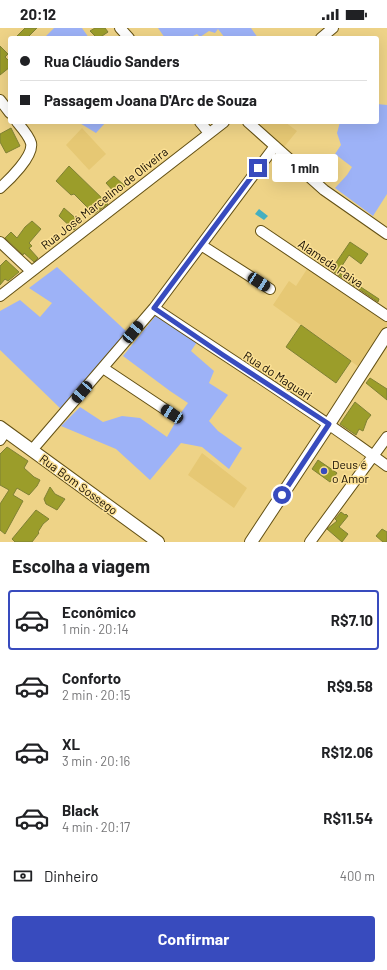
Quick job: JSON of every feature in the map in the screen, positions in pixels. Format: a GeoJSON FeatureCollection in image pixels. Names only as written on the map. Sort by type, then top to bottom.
{"type":"FeatureCollection","features":[{"type":"Feature","properties":{"kind":"main road"},"geometry":{"type":"LineString","coordinates":[[251,542],[387,334]]}},
{"type":"Feature","properties":{"kind":"main road","name":"Rua Bom Sossego"},"geometry":{"type":"LineString","coordinates":[[2,433],[32,450],[158,542]]}},
{"type":"Feature","properties":{"kind":"street"},"geometry":{"type":"LineString","coordinates":[[120,28],[127,36]]}},
{"type":"Feature","properties":{"kind":"street"},"geometry":{"type":"LineString","coordinates":[[324,36],[334,28]]}},
{"type":"Feature","properties":{"kind":"street"},"geometry":{"type":"LineString","coordinates":[[0,100],[8,110]]}},
{"type":"Feature","properties":{"kind":"street"},"geometry":{"type":"LineString","coordinates":[[0,188],[28,157],[31,150],[31,143],[19,124]]}},
{"type":"Feature","properties":{"kind":"street"},"geometry":{"type":"LineString","coordinates":[[202,124],[209,133]]}},
{"type":"Feature","properties":{"kind":"street","name":"Rua José Marcelino de Oliveira"},"geometry":{"type":"LineString","coordinates":[[0,296],[221,124]]}},
{"type":"Feature","properties":{"kind":"street"},"geometry":{"type":"LineString","coordinates":[[250,124],[324,190],[387,234]]}},
{"type":"Feature","properties":{"kind":"street"},"geometry":{"type":"LineString","coordinates":[[32,450],[154,308],[275,146]]}},
{"type":"Feature","properties":{"kind":"street","name":"Alameda Paiva"},"geometry":{"type":"LineString","coordinates":[[261,231],[387,316]]}},
{"type":"Feature","properties":{"kind":"street"},"geometry":{"type":"LineString","coordinates":[[0,242],[31,271]]}},
{"type":"Feature","properties":{"kind":"street"},"geometry":{"type":"LineString","coordinates":[[201,245],[270,289]]}},
{"type":"Feature","properties":{"kind":"street","name":"Rua do Maguari"},"geometry":{"type":"LineString","coordinates":[[154,308],[329,424],[387,466]]}},
{"type":"Feature","properties":{"kind":"street"},"geometry":{"type":"LineString","coordinates":[[103,368],[172,414]]}},
{"type":"Feature","properties":{"kind":"street"},"geometry":{"type":"LineString","coordinates":[[310,542],[387,438]]}},
{"type":"Feature","properties":{"kind":"shaded area"},"geometry":{"type":"Polygon","coordinates":[[[54,28],[82,28],[88,36],[46,36],[54,28]]]}},
{"type":"Feature","properties":{"kind":"shaded area"},"geometry":{"type":"Polygon","coordinates":[[[158,28],[251,28],[257,36],[223,36],[218,29],[215,33],[209,31],[202,36],[197,34],[193,36],[164,36],[158,28]]]}},
{"type":"Feature","properties":{"kind":"shaded area"},"geometry":{"type":"Polygon","coordinates":[[[379,104],[387,105],[387,194],[373,216],[335,188],[352,167],[335,154],[341,145],[337,133],[339,124],[379,124],[379,104]]]}},
{"type":"Feature","properties":{"kind":"shaded area"},"geometry":{"type":"Polygon","coordinates":[[[81,124],[104,124],[96,133],[81,124]]]}},
{"type":"Feature","properties":{"kind":"shaded area"},"geometry":{"type":"Polygon","coordinates":[[[260,124],[288,124],[297,131],[284,147],[260,124]]]}},
{"type":"Feature","properties":{"kind":"shaded area"},"geometry":{"type":"Polygon","coordinates":[[[82,128],[106,154],[89,170],[66,145],[82,128]]]}},
{"type":"Feature","properties":{"kind":"shaded area"},"geometry":{"type":"Polygon","coordinates":[[[259,209],[268,216],[264,220],[255,214],[259,209]]]}},
{"type":"Feature","properties":{"kind":"shaded area"},"geometry":{"type":"Polygon","coordinates":[[[309,266],[387,321],[387,326],[359,367],[273,305],[289,281],[296,286],[309,266]]]}},
{"type":"Feature","properties":{"kind":"shaded area"},"geometry":{"type":"Polygon","coordinates":[[[57,267],[127,332],[62,410],[0,350],[0,311],[20,300],[40,317],[52,303],[29,288],[57,267]]]}},
{"type":"Feature","properties":{"kind":"shaded area"},"geometry":{"type":"Polygon","coordinates":[[[157,314],[197,342],[191,351],[214,371],[209,383],[228,395],[209,421],[218,431],[242,448],[229,469],[202,447],[181,443],[150,480],[116,449],[61,426],[80,407],[103,422],[122,416],[140,418],[167,437],[188,403],[123,356],[157,314]]]}},
{"type":"Feature","properties":{"kind":"shaded area"},"geometry":{"type":"Polygon","coordinates":[[[202,453],[247,488],[234,508],[188,475],[202,453]]]}},
{"type":"Feature","properties":{"kind":"building"},"geometry":{"type":"Polygon","coordinates":[[[25,28],[37,28],[29,36],[17,36],[25,28]]]}},
{"type":"Feature","properties":{"kind":"building"},"geometry":{"type":"Polygon","coordinates":[[[95,28],[105,28],[108,32],[102,36],[95,36],[90,31],[95,28]]]}},
{"type":"Feature","properties":{"kind":"building"},"geometry":{"type":"Polygon","coordinates":[[[0,46],[8,54],[5,57],[8,60],[8,69],[0,75],[0,46]]]}},
{"type":"Feature","properties":{"kind":"building"},"geometry":{"type":"Polygon","coordinates":[[[11,128],[20,146],[6,153],[0,142],[0,134],[11,128]]]}},
{"type":"Feature","properties":{"kind":"building"},"geometry":{"type":"Polygon","coordinates":[[[69,166],[108,204],[94,214],[74,194],[71,195],[56,181],[69,166]]]}},
{"type":"Feature","properties":{"kind":"building"},"geometry":{"type":"Polygon","coordinates":[[[114,176],[125,186],[116,194],[106,183],[114,176]]]}},
{"type":"Feature","properties":{"kind":"building"},"geometry":{"type":"Polygon","coordinates":[[[64,208],[80,222],[74,230],[59,216],[64,208]]]}},
{"type":"Feature","properties":{"kind":"building"},"geometry":{"type":"Polygon","coordinates":[[[32,221],[41,229],[29,243],[32,246],[29,248],[38,258],[34,262],[24,253],[23,255],[5,238],[11,232],[17,238],[25,227],[32,221]]]}},
{"type":"Feature","properties":{"kind":"building"},"geometry":{"type":"Polygon","coordinates":[[[350,242],[368,254],[361,264],[349,255],[338,272],[379,299],[378,302],[331,270],[350,242]]]}},
{"type":"Feature","properties":{"kind":"building"},"geometry":{"type":"Polygon","coordinates":[[[6,260],[19,272],[8,281],[5,279],[0,285],[0,266],[6,260]]]}},
{"type":"Feature","properties":{"kind":"building"},"geometry":{"type":"Polygon","coordinates":[[[301,325],[351,361],[336,383],[286,347],[301,325]]]}},
{"type":"Feature","properties":{"kind":"building"},"geometry":{"type":"Polygon","coordinates":[[[370,378],[387,389],[387,400],[366,383],[370,378]]]}},
{"type":"Feature","properties":{"kind":"building"},"geometry":{"type":"Polygon","coordinates":[[[355,402],[371,415],[367,420],[363,431],[359,429],[356,435],[340,424],[355,402]]]}},
{"type":"Feature","properties":{"kind":"building"},"geometry":{"type":"Polygon","coordinates":[[[7,447],[28,461],[24,468],[40,480],[29,495],[17,488],[13,495],[23,501],[5,534],[0,530],[0,504],[9,490],[0,485],[0,454],[7,447]]]}},
{"type":"Feature","properties":{"kind":"building","name":"Deus é o Amor"},"geometry":{"type":"Polygon","coordinates":[[[318,460],[337,473],[330,482],[312,469],[318,460]]]}},
{"type":"Feature","properties":{"kind":"building"},"geometry":{"type":"Polygon","coordinates":[[[50,487],[55,494],[65,499],[57,510],[46,504],[44,499],[50,487]]]}},
{"type":"Feature","properties":{"kind":"building"},"geometry":{"type":"Polygon","coordinates":[[[36,510],[49,519],[43,524],[38,532],[39,533],[32,542],[15,542],[12,539],[36,510]]]}},
{"type":"Feature","properties":{"kind":"building"},"geometry":{"type":"Polygon","coordinates":[[[341,512],[348,516],[339,527],[348,534],[342,542],[327,529],[337,521],[335,519],[341,512]]]}},
{"type":"Feature","properties":{"kind":"building"},"geometry":{"type":"Polygon","coordinates":[[[382,529],[387,532],[387,542],[383,542],[376,536],[382,529]]]}},
{"type":"Feature","properties":{"kind":"place","name":"Deus é o Amor"},"geometry":{"type":"Point","coordinates":[324,471]}},
{"type":"Feature","properties":{"kind":"route"},"geometry":{"type":"LineString","coordinates":[[258,168],[154,308],[329,424],[282,495]]}}]}
